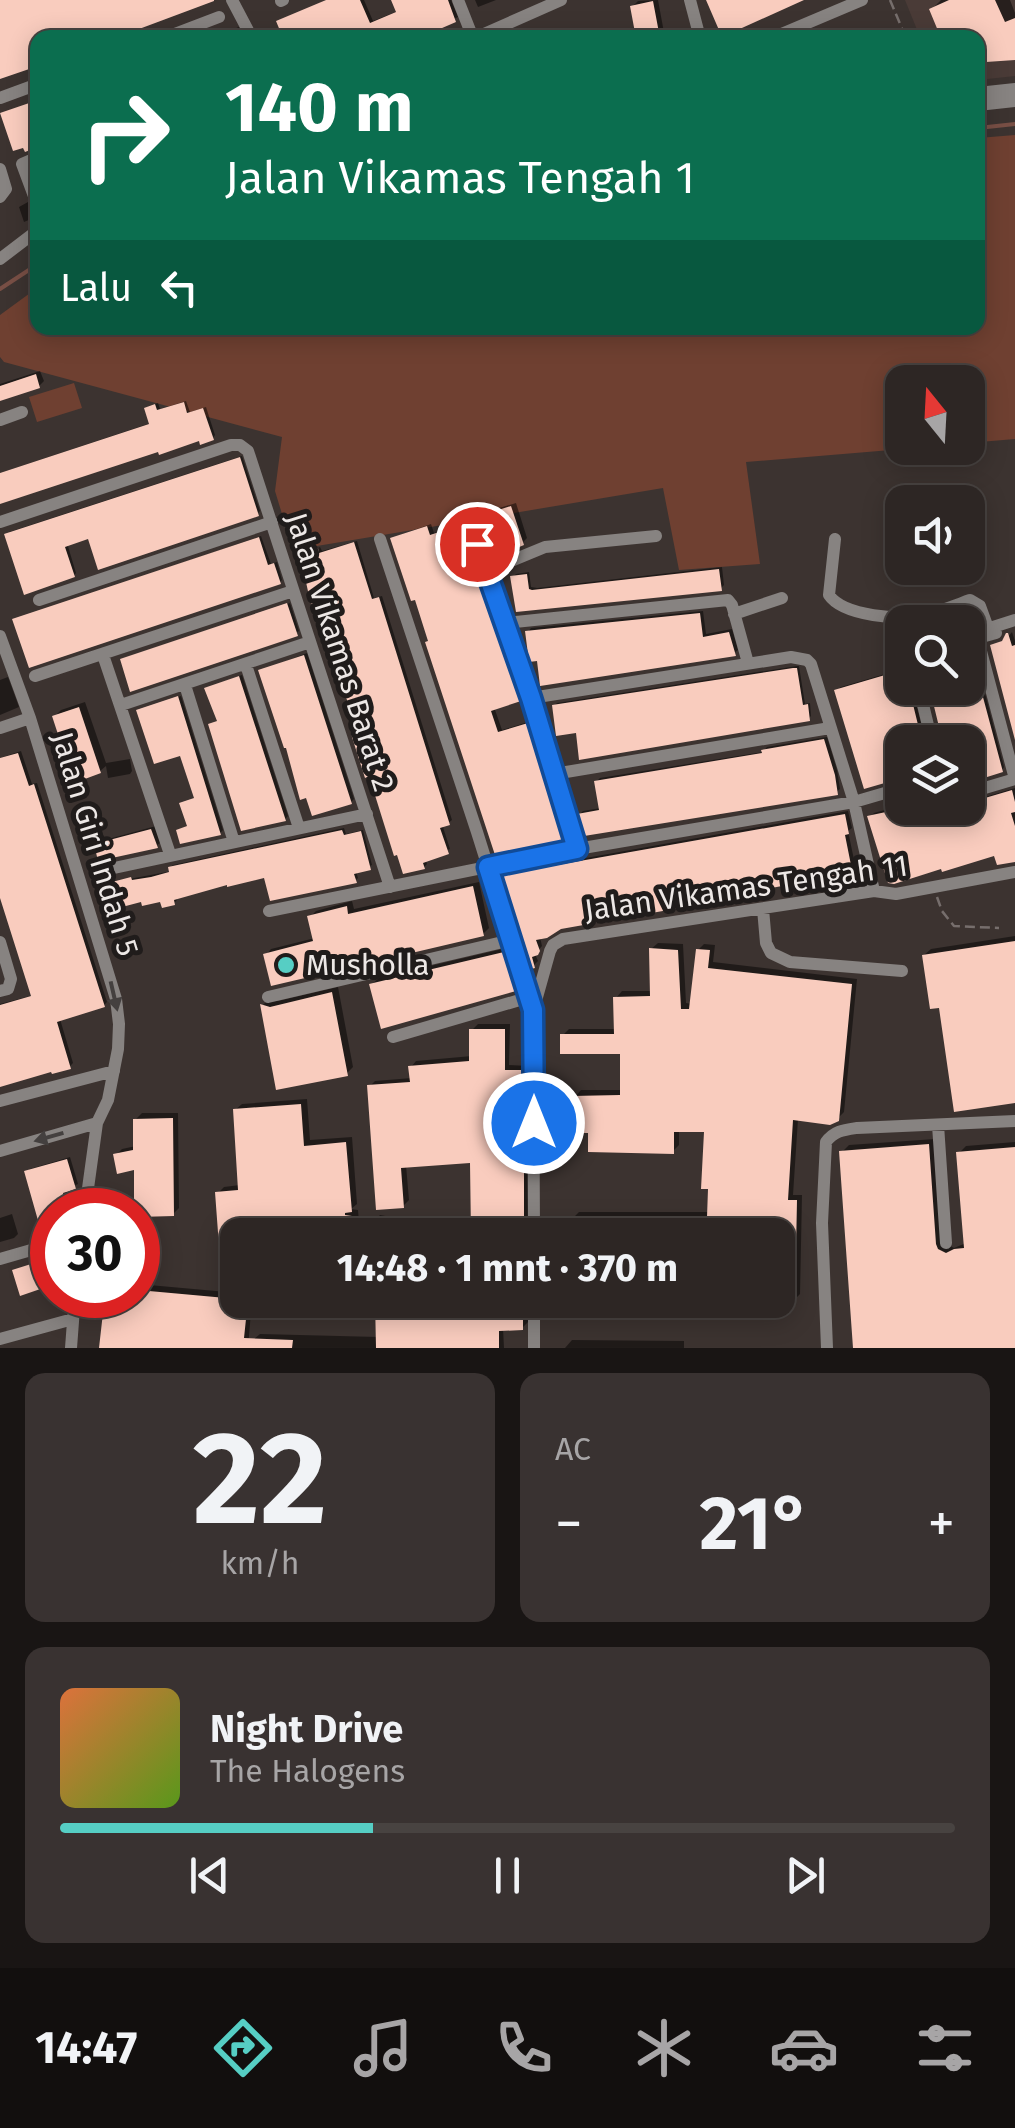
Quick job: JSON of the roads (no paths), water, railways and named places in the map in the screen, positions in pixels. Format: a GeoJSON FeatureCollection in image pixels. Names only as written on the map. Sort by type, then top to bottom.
{"type":"FeatureCollection","features":[{"type":"Feature","properties":{"kind":"street"},"geometry":{"type":"LineString","coordinates":[[232,0],[248,30]]}},
{"type":"Feature","properties":{"kind":"street"},"geometry":{"type":"LineString","coordinates":[[458,0],[471,30]]}},
{"type":"Feature","properties":{"kind":"street"},"geometry":{"type":"LineString","coordinates":[[492,30],[561,0]]}},
{"type":"Feature","properties":{"kind":"street"},"geometry":{"type":"LineString","coordinates":[[690,0],[698,30]]}},
{"type":"Feature","properties":{"kind":"street"},"geometry":{"type":"LineString","coordinates":[[791,30],[862,0]]}},
{"type":"Feature","properties":{"kind":"street"},"geometry":{"type":"LineString","coordinates":[[185,30],[219,17]]}},
{"type":"Feature","properties":{"kind":"street"},"geometry":{"type":"LineString","coordinates":[[0,98],[30,87]]}},
{"type":"Feature","properties":{"kind":"street"},"geometry":{"type":"LineString","coordinates":[[985,91],[1015,89]]}},
{"type":"Feature","properties":{"kind":"street"},"geometry":{"type":"LineString","coordinates":[[985,104],[1015,101]]}},
{"type":"Feature","properties":{"kind":"street"},"geometry":{"type":"LineString","coordinates":[[30,160],[22,164],[30,185]]}},
{"type":"Feature","properties":{"kind":"street"},"geometry":{"type":"LineString","coordinates":[[0,168],[5,185],[1,196]]}},
{"type":"Feature","properties":{"kind":"street"},"geometry":{"type":"LineString","coordinates":[[0,259],[30,236]]}},
{"type":"Feature","properties":{"kind":"street"},"geometry":{"type":"LineString","coordinates":[[0,420],[22,412]]}},
{"type":"Feature","properties":{"kind":"street","name":"Jalan Vikamas Barat 2"},"geometry":{"type":"LineString","coordinates":[[0,522],[231,445],[248,451],[390,887]]}},
{"type":"Feature","properties":{"kind":"street"},"geometry":{"type":"LineString","coordinates":[[468,518],[531,698],[577,849]]}},
{"type":"Feature","properties":{"kind":"street"},"geometry":{"type":"LineString","coordinates":[[39,600],[272,522]]}},
{"type":"Feature","properties":{"kind":"street"},"geometry":{"type":"LineString","coordinates":[[487,571],[545,548],[656,536]]}},
{"type":"Feature","properties":{"kind":"street"},"geometry":{"type":"LineString","coordinates":[[380,539],[531,1004],[534,1218]]}},
{"type":"Feature","properties":{"kind":"street"},"geometry":{"type":"LineString","coordinates":[[835,539],[829,594],[837,605],[890,617],[922,616],[970,600],[980,606],[992,630]]}},
{"type":"Feature","properties":{"kind":"street"},"geometry":{"type":"LineString","coordinates":[[34,676],[292,591]]}},
{"type":"Feature","properties":{"kind":"street"},"geometry":{"type":"LineString","coordinates":[[734,614],[782,598]]}},
{"type":"Feature","properties":{"kind":"street"},"geometry":{"type":"LineString","coordinates":[[505,623],[728,600],[748,663]]}},
{"type":"Feature","properties":{"kind":"street"},"geometry":{"type":"LineString","coordinates":[[985,788],[1015,778],[978,638],[1015,620]]}},
{"type":"Feature","properties":{"kind":"street"},"geometry":{"type":"LineString","coordinates":[[985,631],[992,630]]}},
{"type":"Feature","properties":{"kind":"street","name":"Jalan Giri Indah 5"},"geometry":{"type":"LineString","coordinates":[[0,636],[30,718],[116,999],[120,1024],[114,1071],[98,1123],[88,1188]]}},
{"type":"Feature","properties":{"kind":"street"},"geometry":{"type":"LineString","coordinates":[[121,705],[310,642]]}},
{"type":"Feature","properties":{"kind":"street"},"geometry":{"type":"LineString","coordinates":[[104,655],[170,854]]}},
{"type":"Feature","properties":{"kind":"street"},"geometry":{"type":"LineString","coordinates":[[531,698],[791,657],[807,660],[854,802],[874,892]]}},
{"type":"Feature","properties":{"kind":"street"},"geometry":{"type":"LineString","coordinates":[[246,665],[299,828]]}},
{"type":"Feature","properties":{"kind":"street"},"geometry":{"type":"LineString","coordinates":[[185,684],[234,842]]}},
{"type":"Feature","properties":{"kind":"street"},"geometry":{"type":"LineString","coordinates":[[0,728],[30,718]]}},
{"type":"Feature","properties":{"kind":"street"},"geometry":{"type":"LineString","coordinates":[[554,774],[830,728]]}},
{"type":"Feature","properties":{"kind":"street"},"geometry":{"type":"LineString","coordinates":[[269,910],[577,849],[854,802],[885,793]]}},
{"type":"Feature","properties":{"kind":"street"},"geometry":{"type":"LineString","coordinates":[[100,871],[367,814]]}},
{"type":"Feature","properties":{"kind":"street","name":"Jalan Vikamas Tengah 11"},"geometry":{"type":"LineString","coordinates":[[531,1004],[550,951],[563,939],[874,892],[896,894],[1015,872]]}},
{"type":"Feature","properties":{"kind":"street"},"geometry":{"type":"LineString","coordinates":[[763,909],[766,943],[771,953],[790,962],[902,970]]}},
{"type":"Feature","properties":{"kind":"street"},"geometry":{"type":"LineString","coordinates":[[268,997],[512,940]]}},
{"type":"Feature","properties":{"kind":"street"},"geometry":{"type":"LineString","coordinates":[[0,942],[11,979],[8,989],[0,991]]}},
{"type":"Feature","properties":{"kind":"street"},"geometry":{"type":"LineString","coordinates":[[393,1037],[531,1004]]}},
{"type":"Feature","properties":{"kind":"street"},"geometry":{"type":"LineString","coordinates":[[0,1101],[114,1071]]}},
{"type":"Feature","properties":{"kind":"street"},"geometry":{"type":"LineString","coordinates":[[827,1348],[822,1223],[826,1142],[840,1130],[1015,1121]]}},
{"type":"Feature","properties":{"kind":"street"},"geometry":{"type":"LineString","coordinates":[[0,1151],[98,1123]]}},
{"type":"Feature","properties":{"kind":"street"},"geometry":{"type":"LineString","coordinates":[[938,1124],[946,1244]]}},
{"type":"Feature","properties":{"kind":"street"},"geometry":{"type":"LineString","coordinates":[[0,1259],[30,1250]]}},
{"type":"Feature","properties":{"kind":"street"},"geometry":{"type":"LineString","coordinates":[[534,1318],[534,1348]]}},
{"type":"Feature","properties":{"kind":"street"},"geometry":{"type":"LineString","coordinates":[[0,1339],[72,1320],[71,1348]]}},
{"type":"Feature","properties":{"kind":"waterway"},"geometry":{"type":"LineString","coordinates":[[985,127],[1015,124]]}},
{"type":"Feature","properties":{"kind":"waterway"},"geometry":{"type":"LineString","coordinates":[[0,289],[30,269]]}},
{"type":"Feature","properties":{"kind":"place","name":"Musholla"},"geometry":{"type":"Point","coordinates":[286,965]}}]}
